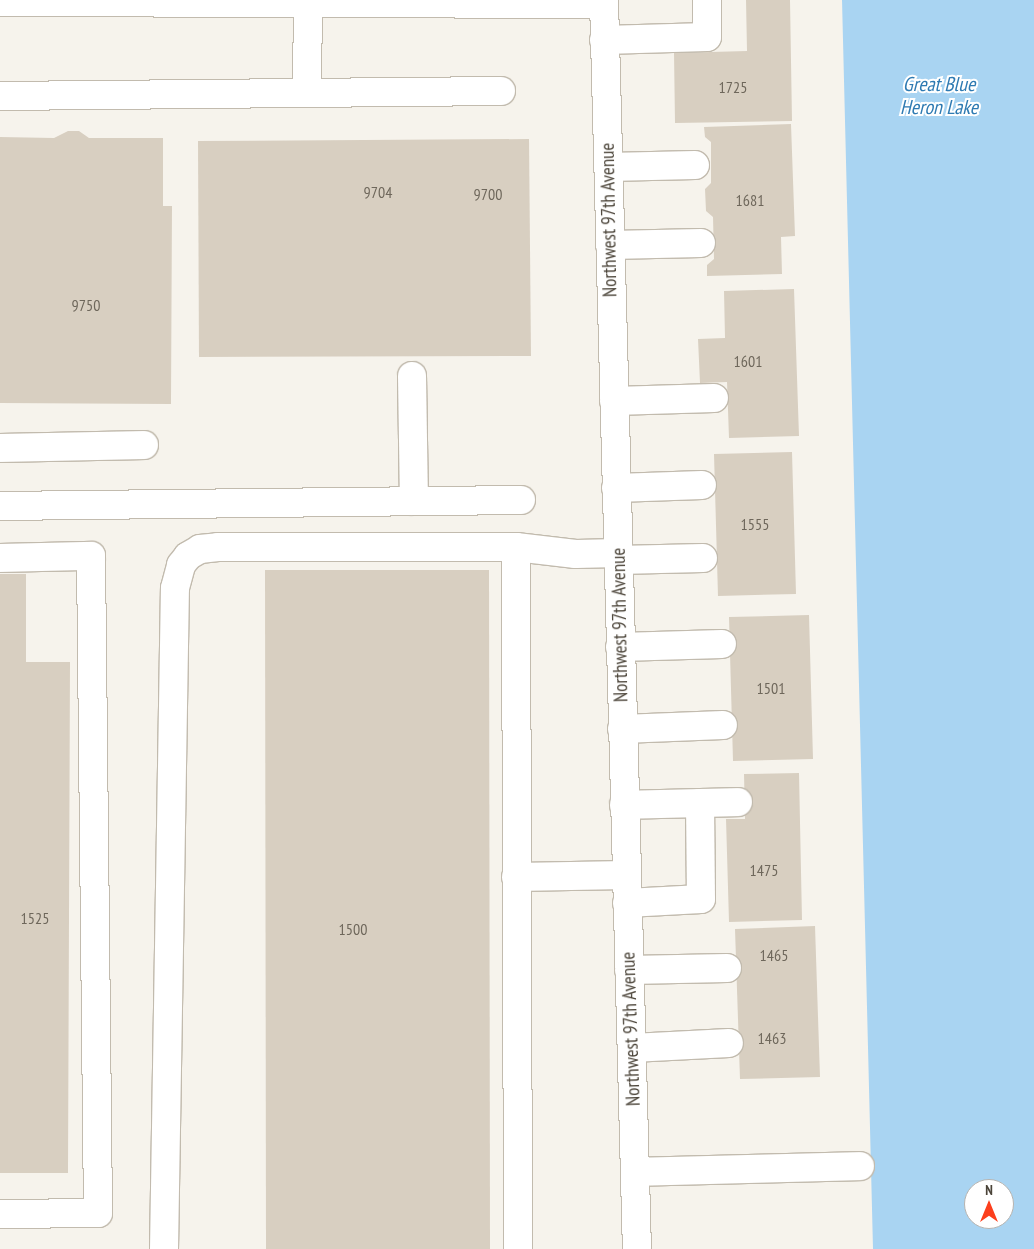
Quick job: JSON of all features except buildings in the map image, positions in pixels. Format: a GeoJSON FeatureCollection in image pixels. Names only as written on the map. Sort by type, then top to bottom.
{"type":"FeatureCollection","features":[{"type":"Feature","properties":{"kind":"street"},"geometry":{"type":"LineString","coordinates":[[604,40],[707,37],[707,0]]}},
{"type":"Feature","properties":{"kind":"street"},"geometry":{"type":"LineString","coordinates":[[0,2],[604,2]]}},
{"type":"Feature","properties":{"kind":"street","name":"Northwest 97th Avenue"},"geometry":{"type":"LineString","coordinates":[[604,2],[637,1249]]}},
{"type":"Feature","properties":{"kind":"street"},"geometry":{"type":"LineString","coordinates":[[307,92],[308,3]]}},
{"type":"Feature","properties":{"kind":"street"},"geometry":{"type":"LineString","coordinates":[[0,96],[501,91]]}},
{"type":"Feature","properties":{"kind":"street"},"geometry":{"type":"LineString","coordinates":[[608,167],[695,165]]}},
{"type":"Feature","properties":{"kind":"street"},"geometry":{"type":"LineString","coordinates":[[610,245],[701,243]]}},
{"type":"Feature","properties":{"kind":"street"},"geometry":{"type":"LineString","coordinates":[[412,376],[414,501]]}},
{"type":"Feature","properties":{"kind":"street"},"geometry":{"type":"LineString","coordinates":[[614,400],[714,398]]}},
{"type":"Feature","properties":{"kind":"street"},"geometry":{"type":"LineString","coordinates":[[0,448],[144,446]]}},
{"type":"Feature","properties":{"kind":"street"},"geometry":{"type":"LineString","coordinates":[[616,488],[702,486]]}},
{"type":"Feature","properties":{"kind":"street"},"geometry":{"type":"LineString","coordinates":[[0,506],[521,500]]}},
{"type":"Feature","properties":{"kind":"street"},"geometry":{"type":"LineString","coordinates":[[164,1249],[175,588],[181,565],[188,556],[200,548],[218,547],[516,547],[618,557],[703,558]]}},
{"type":"Feature","properties":{"kind":"street"},"geometry":{"type":"LineString","coordinates":[[516,547],[518,1249]]}},
{"type":"Feature","properties":{"kind":"street"},"geometry":{"type":"LineString","coordinates":[[0,558],[91,556],[98,1213],[0,1214]]}},
{"type":"Feature","properties":{"kind":"street"},"geometry":{"type":"LineString","coordinates":[[620,648],[722,644]]}},
{"type":"Feature","properties":{"kind":"street"},"geometry":{"type":"LineString","coordinates":[[622,729],[723,724]]}},
{"type":"Feature","properties":{"kind":"street"},"geometry":{"type":"LineString","coordinates":[[624,805],[738,802]]}},
{"type":"Feature","properties":{"kind":"street"},"geometry":{"type":"LineString","coordinates":[[627,903],[701,899],[700,803]]}},
{"type":"Feature","properties":{"kind":"street"},"geometry":{"type":"LineString","coordinates":[[516,877],[626,875]]}},
{"type":"Feature","properties":{"kind":"street"},"geometry":{"type":"LineString","coordinates":[[629,970],[727,968]]}},
{"type":"Feature","properties":{"kind":"street"},"geometry":{"type":"LineString","coordinates":[[632,1048],[729,1043]]}},
{"type":"Feature","properties":{"kind":"street"},"geometry":{"type":"LineString","coordinates":[[636,1172],[860,1166]]}},
{"type":"Feature","properties":{"kind":"water","name":"Great Blue Heron Lake"},"geometry":{"type":"Polygon","coordinates":[[[842,0],[1034,0],[1034,1249],[873,1249],[842,0]]]}}]}
